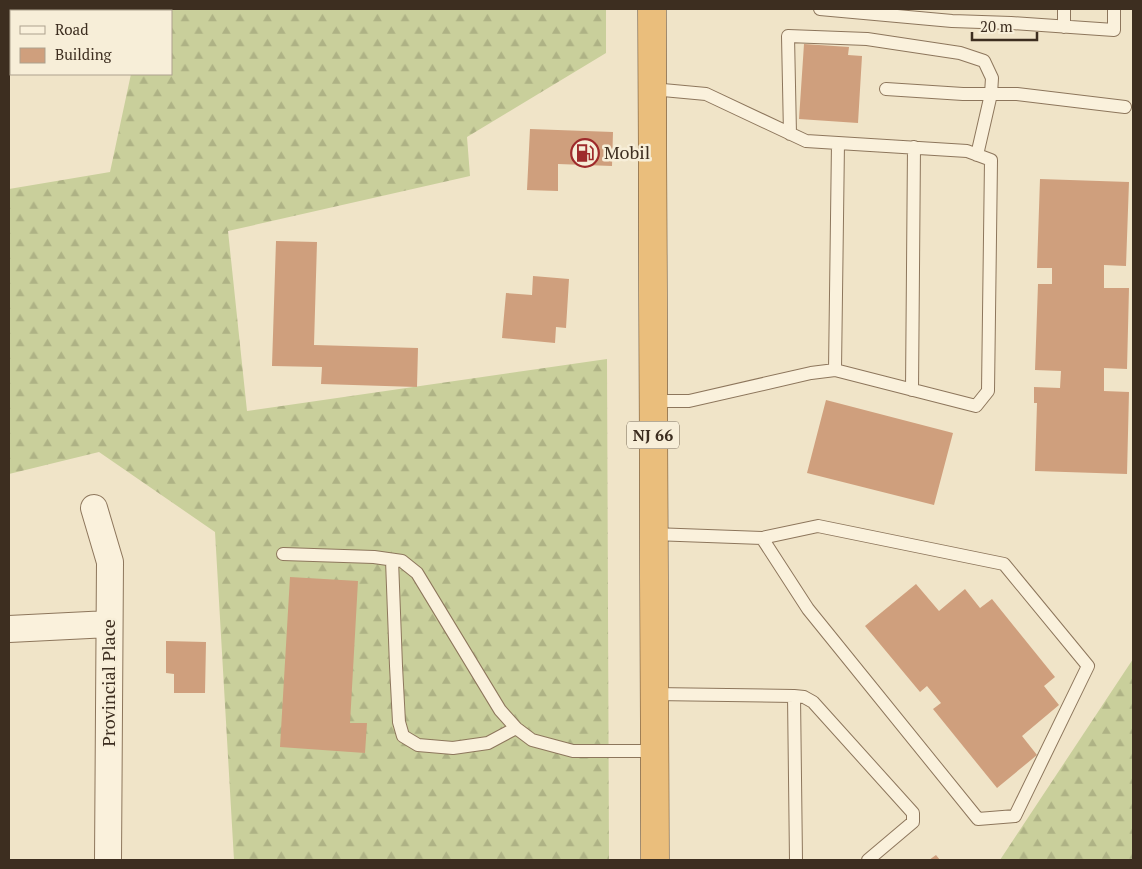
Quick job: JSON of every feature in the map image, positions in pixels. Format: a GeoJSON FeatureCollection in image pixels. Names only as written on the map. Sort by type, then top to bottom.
{"type":"FeatureCollection","features":[{"type":"Feature","properties":{"kind":"highway","name":"NJ 66"},"geometry":{"type":"LineString","coordinates":[[652,9],[655,860]]}},
{"type":"Feature","properties":{"kind":"street","name":"Provincial Place"},"geometry":{"type":"LineString","coordinates":[[94,508],[110,562],[108,860]]}},
{"type":"Feature","properties":{"kind":"street"},"geometry":{"type":"LineString","coordinates":[[9,629],[109,624]]}},
{"type":"Feature","properties":{"kind":"lane"},"geometry":{"type":"LineString","coordinates":[[820,9],[952,15],[1114,30],[1114,9]]}},
{"type":"Feature","properties":{"kind":"lane"},"geometry":{"type":"LineString","coordinates":[[1064,9],[1064,26]]}},
{"type":"Feature","properties":{"kind":"lane"},"geometry":{"type":"LineString","coordinates":[[790,134],[788,36],[867,39],[960,54],[984,61],[992,78],[991,94],[977,155]]}},
{"type":"Feature","properties":{"kind":"lane"},"geometry":{"type":"LineString","coordinates":[[652,89],[706,94],[806,141],[967,151],[991,160],[988,391],[976,406],[835,370],[811,373],[689,400],[653,401]]}},
{"type":"Feature","properties":{"kind":"lane"},"geometry":{"type":"LineString","coordinates":[[886,89],[963,94],[1017,94],[1125,107]]}},
{"type":"Feature","properties":{"kind":"lane"},"geometry":{"type":"LineString","coordinates":[[835,370],[838,143]]}},
{"type":"Feature","properties":{"kind":"lane"},"geometry":{"type":"LineString","coordinates":[[912,390],[914,148]]}},
{"type":"Feature","properties":{"kind":"lane"},"geometry":{"type":"LineString","coordinates":[[653,534],[762,538],[818,526],[1004,564],[1088,666],[1015,816],[978,818],[808,609],[762,538]]}},
{"type":"Feature","properties":{"kind":"lane"},"geometry":{"type":"LineString","coordinates":[[283,554],[374,557],[402,561],[417,573],[500,710],[516,728],[532,740],[573,751],[654,751]]}},
{"type":"Feature","properties":{"kind":"lane"},"geometry":{"type":"LineString","coordinates":[[392,560],[399,722],[403,736],[418,746],[453,748],[488,743],[516,728]]}},
{"type":"Feature","properties":{"kind":"lane"},"geometry":{"type":"LineString","coordinates":[[654,694],[794,696],[804,697],[813,702],[913,813],[913,822],[868,860]]}},
{"type":"Feature","properties":{"kind":"lane"},"geometry":{"type":"LineString","coordinates":[[794,696],[796,860]]}},
{"type":"Feature","properties":{"kind":"green space"},"geometry":{"type":"Polygon","coordinates":[[[606,9],[606,53],[467,137],[470,176],[228,231],[247,411],[607,359],[609,860],[234,860],[215,532],[99,452],[9,474],[9,189],[110,172],[131,75],[172,75],[172,10],[144,10],[606,9]]]}},
{"type":"Feature","properties":{"kind":"green space"},"geometry":{"type":"Polygon","coordinates":[[[1133,659],[1133,860],[1000,860],[1133,659]]]}},
{"type":"Feature","properties":{"kind":"building"},"geometry":{"type":"Polygon","coordinates":[[[804,44],[849,47],[848,55],[862,56],[858,123],[799,119],[804,44]]]}},
{"type":"Feature","properties":{"kind":"building"},"geometry":{"type":"Polygon","coordinates":[[[530,129],[613,132],[612,166],[558,164],[558,191],[527,190],[530,129]]]}},
{"type":"Feature","properties":{"kind":"building"},"geometry":{"type":"Polygon","coordinates":[[[1040,179],[1129,182],[1126,266],[1104,265],[1104,288],[1129,288],[1127,369],[1104,368],[1104,391],[1129,392],[1127,474],[1035,471],[1037,403],[1034,403],[1034,387],[1060,388],[1061,371],[1035,370],[1038,284],[1052,284],[1052,268],[1037,268],[1040,179]]]}},
{"type":"Feature","properties":{"kind":"building"},"geometry":{"type":"Polygon","coordinates":[[[276,241],[317,242],[314,345],[418,348],[417,387],[321,384],[322,367],[272,366],[276,241]]]}},
{"type":"Feature","properties":{"kind":"building"},"geometry":{"type":"Polygon","coordinates":[[[533,276],[569,279],[566,328],[556,327],[555,343],[502,338],[506,293],[532,295],[533,276]]]}},
{"type":"Feature","properties":{"kind":"building"},"geometry":{"type":"Polygon","coordinates":[[[826,400],[953,433],[934,505],[807,473],[826,400]]]}},
{"type":"Feature","properties":{"kind":"building"},"geometry":{"type":"Polygon","coordinates":[[[290,577],[358,581],[350,723],[367,723],[365,753],[280,747],[290,577]]]}},
{"type":"Feature","properties":{"kind":"building"},"geometry":{"type":"Polygon","coordinates":[[[916,584],[939,611],[965,589],[980,608],[992,599],[1055,677],[1044,686],[1059,705],[1022,736],[1037,755],[997,788],[933,709],[941,703],[927,686],[920,692],[865,626],[916,584]]]}},
{"type":"Feature","properties":{"kind":"building"},"geometry":{"type":"Polygon","coordinates":[[[166,641],[206,642],[205,693],[174,693],[174,674],[166,673],[166,641]]]}},
{"type":"Feature","properties":{"kind":"building"},"geometry":{"type":"Polygon","coordinates":[[[936,855],[940,860],[929,860],[936,855]]]}},
{"type":"Feature","properties":{"kind":"place","name":"Mobil"},"geometry":{"type":"Point","coordinates":[585,153]}}]}
